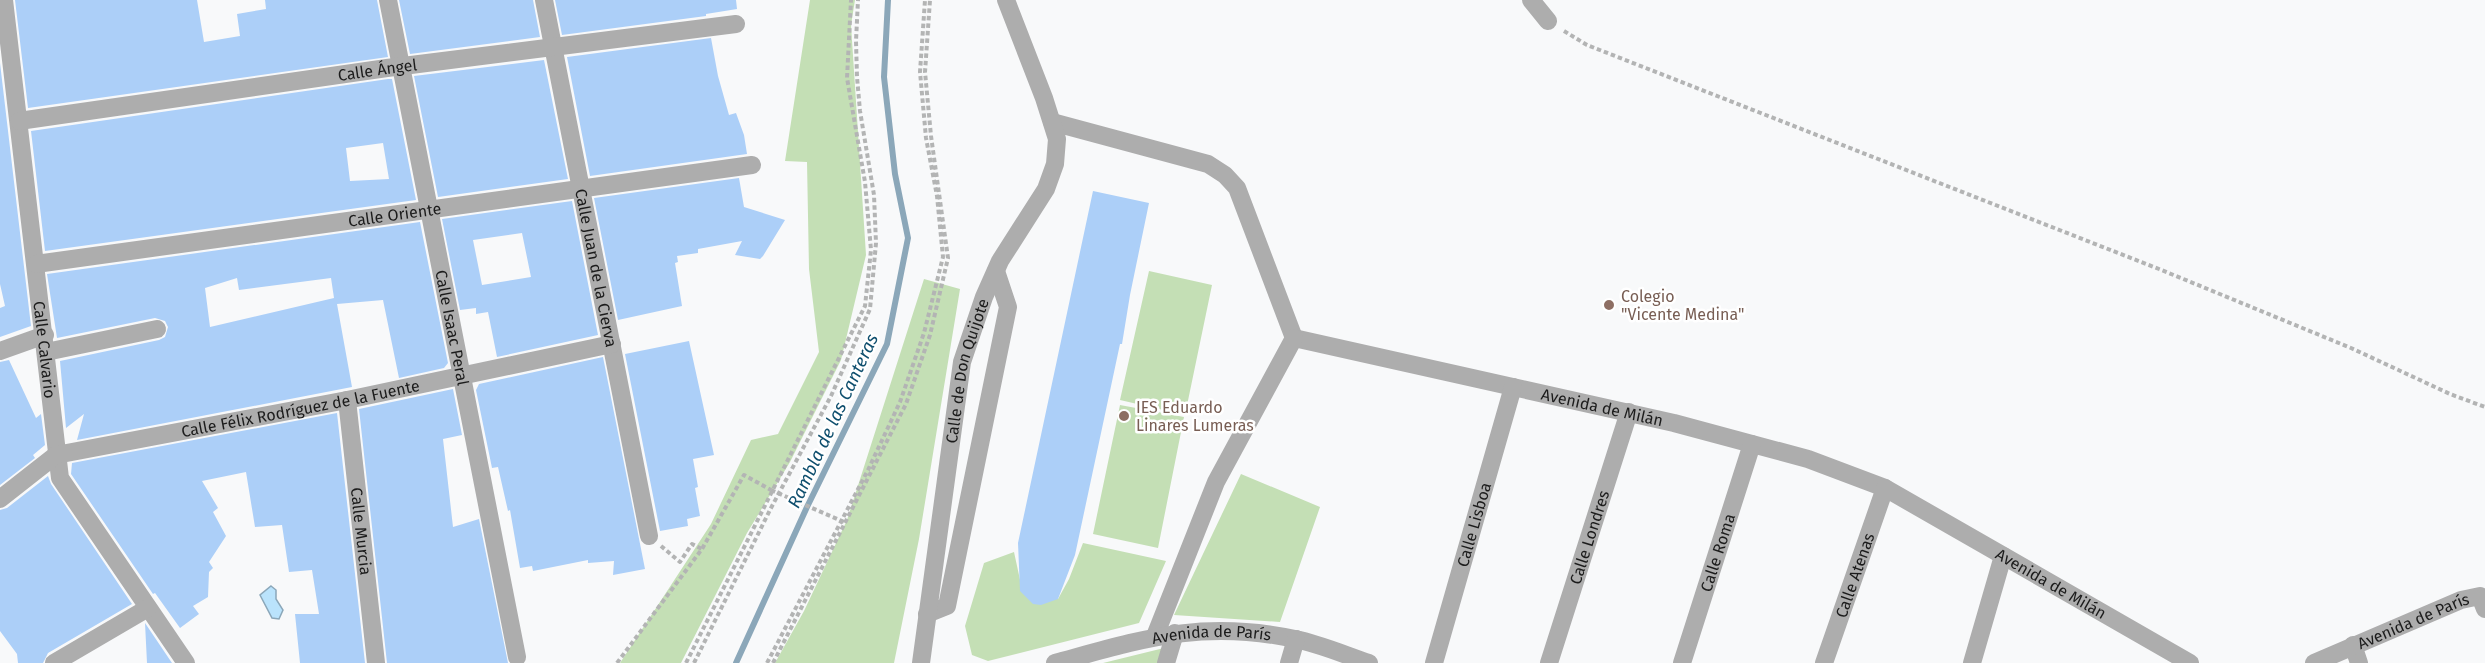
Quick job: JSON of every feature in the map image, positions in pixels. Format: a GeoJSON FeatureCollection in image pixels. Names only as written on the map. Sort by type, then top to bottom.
{"type":"FeatureCollection","features":[{"type":"Feature","properties":{"kind":"street","name":"Calle Calvario"},"geometry":{"type":"LineString","coordinates":[[4,0],[5,58],[19,121],[60,478],[186,663]]}},
{"type":"Feature","properties":{"kind":"street","name":"Calle Isaac Peral"},"geometry":{"type":"LineString","coordinates":[[388,0],[517,657]]}},
{"type":"Feature","properties":{"kind":"street","name":"Calle Juan de la Cierva"},"geometry":{"type":"LineString","coordinates":[[544,0],[649,536]]}},
{"type":"Feature","properties":{"kind":"street","name":"Calle de Don Quijote"},"geometry":{"type":"LineString","coordinates":[[921,663],[962,362],[996,271],[1046,189],[1055,164],[1057,139],[1052,122],[1006,0]]}},
{"type":"Feature","properties":{"kind":"street"},"geometry":{"type":"LineString","coordinates":[[1531,0],[1548,21]]}},
{"type":"Feature","properties":{"kind":"street","name":"Calle Ángel"},"geometry":{"type":"LineString","coordinates":[[19,121],[401,67],[736,24]]}},
{"type":"Feature","properties":{"kind":"street"},"geometry":{"type":"LineString","coordinates":[[1052,122],[1208,164],[1225,175],[1237,188],[1294,338],[1216,482],[1155,636]]}},
{"type":"Feature","properties":{"kind":"street","name":"Calle Oriente"},"geometry":{"type":"LineString","coordinates":[[36,264],[752,165]]}},
{"type":"Feature","properties":{"kind":"street"},"geometry":{"type":"LineString","coordinates":[[927,614],[947,606],[1008,307],[996,271]]}},
{"type":"Feature","properties":{"kind":"street"},"geometry":{"type":"LineString","coordinates":[[0,351],[156,329]]}},
{"type":"Feature","properties":{"kind":"street","name":"Avenida de Milán"},"geometry":{"type":"LineString","coordinates":[[1294,338],[1629,412],[1808,459],[1884,488],[2190,663]]}},
{"type":"Feature","properties":{"kind":"street","name":"Calle Félix Rodríguez de la Fuente"},"geometry":{"type":"LineString","coordinates":[[0,499],[56,455],[347,400],[612,344]]}},
{"type":"Feature","properties":{"kind":"street","name":"Calle Lisboa"},"geometry":{"type":"LineString","coordinates":[[1434,663],[1513,387]]}},
{"type":"Feature","properties":{"kind":"street","name":"Calle Murcia"},"geometry":{"type":"LineString","coordinates":[[347,400],[376,663]]}},
{"type":"Feature","properties":{"kind":"street","name":"Calle Londres"},"geometry":{"type":"LineString","coordinates":[[1549,663],[1629,412]]}},
{"type":"Feature","properties":{"kind":"street","name":"Calle Roma"},"geometry":{"type":"LineString","coordinates":[[1682,663],[1752,444]]}},
{"type":"Feature","properties":{"kind":"street","name":"Calle Atenas"},"geometry":{"type":"LineString","coordinates":[[1824,663],[1884,488]]}},
{"type":"Feature","properties":{"kind":"street"},"geometry":{"type":"LineString","coordinates":[[1972,663],[2003,556]]}},
{"type":"Feature","properties":{"kind":"street","name":"Avenida de París"},"geometry":{"type":"LineString","coordinates":[[2314,663],[2461,600],[2483,602]]}},
{"type":"Feature","properties":{"kind":"street"},"geometry":{"type":"LineString","coordinates":[[54,663],[148,608]]}},
{"type":"Feature","properties":{"kind":"street","name":"Avenida de París"},"geometry":{"type":"LineString","coordinates":[[1055,663],[1155,636],[1214,630],[1234,630],[1296,639],[1369,663]]}},
{"type":"Feature","properties":{"kind":"street"},"geometry":{"type":"LineString","coordinates":[[1166,663],[1175,633]]}},
{"type":"Feature","properties":{"kind":"street"},"geometry":{"type":"LineString","coordinates":[[1289,663],[1296,639]]}},
{"type":"Feature","properties":{"kind":"street"},"geometry":{"type":"LineString","coordinates":[[2353,645],[2359,663]]}},
{"type":"Feature","properties":{"kind":"path"},"geometry":{"type":"LineString","coordinates":[[686,663],[771,489],[865,306],[871,250],[865,182],[848,78],[851,0]]}},
{"type":"Feature","properties":{"kind":"path"},"geometry":{"type":"LineString","coordinates":[[694,663],[771,508],[831,396],[870,309],[876,243],[874,195],[860,111],[857,77],[858,0]]}},
{"type":"Feature","properties":{"kind":"path"},"geometry":{"type":"LineString","coordinates":[[773,663],[906,404],[930,335],[948,258],[931,136],[925,72],[927,0]]}},
{"type":"Feature","properties":{"kind":"path"},"geometry":{"type":"LineString","coordinates":[[767,663],[868,470],[900,402],[930,312],[943,257],[937,196],[926,138],[920,72],[927,0]]}},
{"type":"Feature","properties":{"kind":"path"},"geometry":{"type":"LineString","coordinates":[[1548,21],[1587,45],[2159,269],[2351,348],[2450,394],[2485,407]]}},
{"type":"Feature","properties":{"kind":"path"},"geometry":{"type":"LineString","coordinates":[[616,663],[702,549],[744,475],[845,523]]}},
{"type":"Feature","properties":{"kind":"path"},"geometry":{"type":"LineString","coordinates":[[649,536],[680,562],[692,544],[702,549]]}},
{"type":"Feature","properties":{"kind":"green space"},"geometry":{"type":"Polygon","coordinates":[[[810,0],[855,0],[851,25],[866,255],[841,360],[790,462],[747,533],[681,663],[620,663],[711,524],[751,440],[778,434],[819,352],[809,269],[807,162],[785,161],[810,0]]]}},
{"type":"Feature","properties":{"kind":"green space"},"geometry":{"type":"Polygon","coordinates":[[[1149,271],[1212,285],[1185,415],[1120,400],[1149,271]]]}},
{"type":"Feature","properties":{"kind":"green space"},"geometry":{"type":"Polygon","coordinates":[[[924,279],[960,289],[919,539],[894,663],[775,663],[804,611],[847,520],[924,279]]]}},
{"type":"Feature","properties":{"kind":"green space"},"geometry":{"type":"Polygon","coordinates":[[[1120,405],[1184,417],[1158,548],[1093,534],[1120,405]]]}},
{"type":"Feature","properties":{"kind":"green space"},"geometry":{"type":"Polygon","coordinates":[[[1241,474],[1320,507],[1280,622],[1174,615],[1241,474]]]}},
{"type":"Feature","properties":{"kind":"green space"},"geometry":{"type":"Polygon","coordinates":[[[1083,543],[1166,561],[1139,623],[988,661],[972,655],[965,626],[984,563],[1014,552],[1022,589],[1058,599],[1069,579],[1083,543]]]}},
{"type":"Feature","properties":{"kind":"green space"},"geometry":{"type":"Polygon","coordinates":[[[1164,648],[1159,663],[1103,663],[1164,648]]]}},
{"type":"Feature","properties":{"kind":"water"},"geometry":{"type":"Polygon","coordinates":[[[271,586],[276,590],[276,599],[283,610],[279,619],[272,618],[260,595],[271,586]]]}},
{"type":"Feature","properties":{"kind":"building"},"geometry":{"type":"Polygon","coordinates":[[[15,0],[197,0],[204,42],[240,36],[237,14],[266,9],[265,0],[377,0],[388,57],[28,108],[15,0]]]}},
{"type":"Feature","properties":{"kind":"building"},"geometry":{"type":"Polygon","coordinates":[[[399,0],[533,0],[540,37],[410,54],[399,0]]]}},
{"type":"Feature","properties":{"kind":"building"},"geometry":{"type":"Polygon","coordinates":[[[555,0],[736,0],[737,9],[706,14],[706,16],[562,35],[555,0]]]}},
{"type":"Feature","properties":{"kind":"building"},"geometry":{"type":"Polygon","coordinates":[[[711,38],[718,76],[729,115],[736,113],[744,135],[747,154],[590,176],[567,57],[711,38]]]}},
{"type":"Feature","properties":{"kind":"building"},"geometry":{"type":"Polygon","coordinates":[[[544,60],[568,179],[438,197],[414,76],[544,60]]]}},
{"type":"Feature","properties":{"kind":"building"},"geometry":{"type":"Polygon","coordinates":[[[0,63],[31,326],[0,337],[0,308],[5,306],[0,284],[0,63]]]}},
{"type":"Feature","properties":{"kind":"building"},"geometry":{"type":"Polygon","coordinates":[[[392,79],[416,200],[45,251],[31,131],[392,79]],[[383,143],[346,148],[350,181],[389,179],[383,143]]]}},
{"type":"Feature","properties":{"kind":"building"},"geometry":{"type":"Polygon","coordinates":[[[739,178],[744,207],[785,220],[763,256],[760,259],[735,255],[742,241],[698,249],[698,253],[677,256],[678,262],[675,263],[682,306],[618,320],[594,198],[739,178]]]}},
{"type":"Feature","properties":{"kind":"building"},"geometry":{"type":"Polygon","coordinates":[[[1093,191],[1149,203],[1122,344],[1120,344],[1075,555],[1058,599],[1041,605],[1033,604],[1020,591],[1018,543],[1093,191]]]}},
{"type":"Feature","properties":{"kind":"building"},"geometry":{"type":"Polygon","coordinates":[[[572,201],[598,335],[497,357],[488,312],[476,314],[476,308],[460,310],[442,219],[572,201]],[[522,233],[473,240],[482,285],[531,277],[522,233]]]}},
{"type":"Feature","properties":{"kind":"building"},"geometry":{"type":"Polygon","coordinates":[[[420,222],[448,363],[444,368],[399,378],[383,300],[337,304],[352,387],[77,440],[84,414],[66,428],[60,361],[159,340],[165,337],[168,327],[165,321],[155,318],[57,338],[47,274],[420,222]],[[237,278],[205,288],[210,327],[334,298],[331,278],[239,290],[237,278]]]}},
{"type":"Feature","properties":{"kind":"building"},"geometry":{"type":"Polygon","coordinates":[[[689,341],[714,455],[693,459],[700,516],[687,519],[688,526],[660,531],[625,354],[689,341]]]}},
{"type":"Feature","properties":{"kind":"building"},"geometry":{"type":"Polygon","coordinates":[[[603,357],[645,569],[613,575],[614,561],[588,563],[588,560],[533,571],[532,566],[520,568],[510,510],[508,511],[498,467],[492,468],[476,390],[479,384],[603,357]]]}},
{"type":"Feature","properties":{"kind":"building"},"geometry":{"type":"Polygon","coordinates":[[[9,360],[36,418],[41,414],[45,445],[33,455],[35,458],[0,485],[0,362],[9,360]]]}},
{"type":"Feature","properties":{"kind":"building"},"geometry":{"type":"Polygon","coordinates":[[[453,389],[462,435],[443,439],[453,527],[479,519],[508,663],[387,663],[359,409],[453,389]]]}},
{"type":"Feature","properties":{"kind":"building"},"geometry":{"type":"Polygon","coordinates":[[[337,413],[365,663],[300,663],[295,614],[319,614],[312,570],[289,572],[282,525],[255,527],[246,472],[202,481],[218,508],[213,512],[226,536],[209,562],[213,568],[209,572],[208,597],[193,606],[199,614],[180,628],[155,593],[153,594],[71,474],[72,463],[337,413]]]}},
{"type":"Feature","properties":{"kind":"building"},"geometry":{"type":"Polygon","coordinates":[[[48,476],[51,484],[132,604],[48,653],[43,663],[18,663],[17,654],[0,631],[0,510],[7,508],[48,476]]]}},
{"type":"Feature","properties":{"kind":"building"},"geometry":{"type":"Polygon","coordinates":[[[145,623],[172,663],[147,663],[145,623]]]}},
{"type":"Feature","properties":{"kind":"waterway","name":"Rambla de las Canteras"},"geometry":{"type":"LineString","coordinates":[[736,663],[807,507],[887,344],[908,238],[895,174],[884,77],[888,0]]}},
{"type":"Feature","properties":{"kind":"place","name":"Colegio \"Vicente Medina\""},"geometry":{"type":"Point","coordinates":[1609,305]}},
{"type":"Feature","properties":{"kind":"place","name":"IES Eduardo Linares Lumeras"},"geometry":{"type":"Point","coordinates":[1124,416]}}]}
